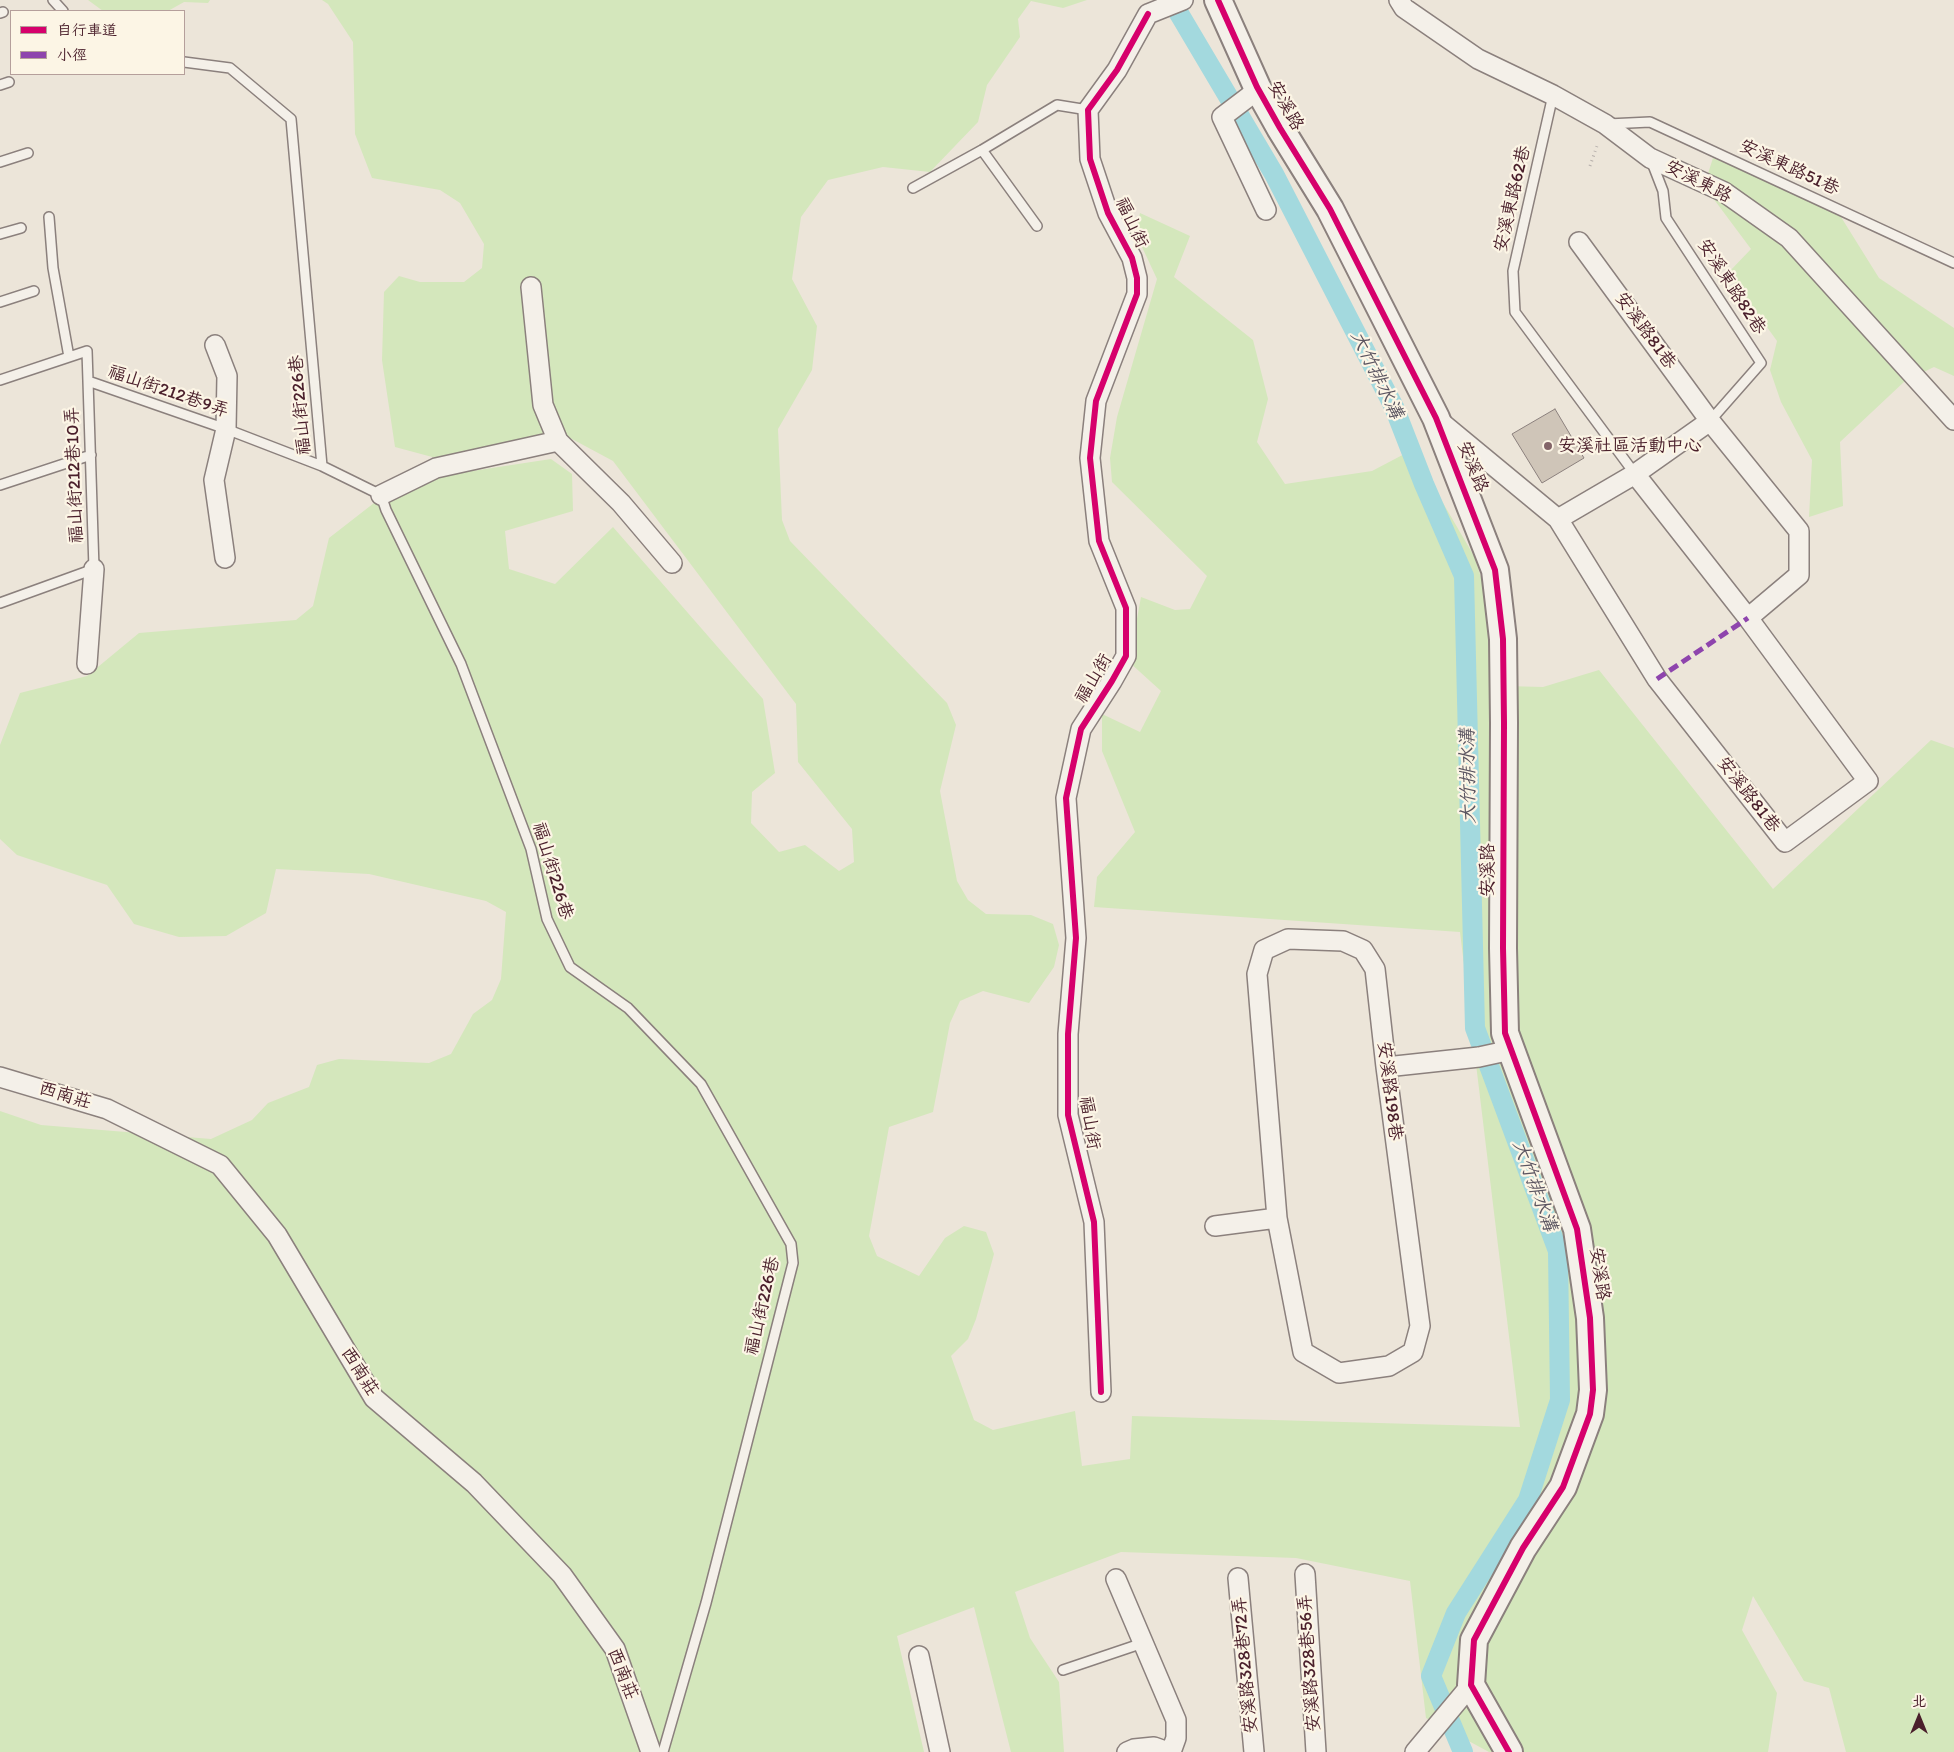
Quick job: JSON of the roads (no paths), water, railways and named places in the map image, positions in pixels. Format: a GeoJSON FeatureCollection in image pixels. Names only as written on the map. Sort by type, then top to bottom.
{"type":"FeatureCollection","features":[{"type":"Feature","properties":{"kind":"street"},"geometry":{"type":"LineString","coordinates":[[1088,110],[1117,70],[1145,7],[1183,0]]}},
{"type":"Feature","properties":{"kind":"street","name":"安溪路"},"geometry":{"type":"LineString","coordinates":[[1218,0],[1254,91],[1280,128],[1330,209],[1436,418],[1495,570],[1503,639],[1505,1051],[1577,1228],[1590,1318],[1593,1390],[1590,1414],[1563,1487],[1523,1548],[1474,1640],[1471,1685]]}},
{"type":"Feature","properties":{"kind":"street","name":"安溪東路"},"geometry":{"type":"LineString","coordinates":[[1399,0],[1404,8],[1478,59],[1553,95],[1605,124],[1650,158],[1724,192],[1789,238],[1954,420]]}},
{"type":"Feature","properties":{"kind":"street"},"geometry":{"type":"LineString","coordinates":[[1254,91],[1222,117],[1266,210]]}},
{"type":"Feature","properties":{"kind":"street","name":"福山街"},"geometry":{"type":"LineString","coordinates":[[1088,110],[1090,159],[1108,213],[1132,258],[1137,278],[1138,294],[1096,401],[1090,458],[1099,541],[1126,608],[1126,656],[1081,729],[1066,798],[1076,938],[1068,1034],[1068,1115],[1094,1222],[1101,1392]]}},
{"type":"Feature","properties":{"kind":"street","name":"安溪路81巷"},"geometry":{"type":"LineString","coordinates":[[1579,242],[1710,421],[1799,530],[1799,575],[1748,618]]}},
{"type":"Feature","properties":{"kind":"street"},"geometry":{"type":"LineString","coordinates":[[531,287],[543,405],[558,441],[620,503],[672,563]]}},
{"type":"Feature","properties":{"kind":"street"},"geometry":{"type":"LineString","coordinates":[[215,345],[227,376],[226,429],[214,480],[225,558]]}},
{"type":"Feature","properties":{"kind":"street","name":"安溪路81巷"},"geometry":{"type":"LineString","coordinates":[[1436,418],[1558,519],[1657,679],[1785,842],[1868,781],[1748,618],[1635,474]]}},
{"type":"Feature","properties":{"kind":"street"},"geometry":{"type":"LineString","coordinates":[[1558,519],[1635,474],[1710,421]]}},
{"type":"Feature","properties":{"kind":"street"},"geometry":{"type":"LineString","coordinates":[[381,495],[436,468],[558,441]]}},
{"type":"Feature","properties":{"kind":"street"},"geometry":{"type":"LineString","coordinates":[[87,664],[94,569]]}},
{"type":"Feature","properties":{"kind":"street","name":"安溪路198巷"},"geometry":{"type":"LineString","coordinates":[[1288,939],[1343,940],[1363,950],[1375,969],[1420,1326],[1413,1352],[1389,1366],[1339,1373],[1303,1352],[1276,1218],[1257,974],[1264,950],[1288,939]]}},
{"type":"Feature","properties":{"kind":"street"},"geometry":{"type":"LineString","coordinates":[[1386,1067],[1479,1057],[1505,1051]]}},
{"type":"Feature","properties":{"kind":"street","name":"西南莊"},"geometry":{"type":"LineString","coordinates":[[0,1077],[107,1109],[220,1165],[277,1235],[374,1398],[474,1484],[562,1575],[615,1649],[651,1752]]}},
{"type":"Feature","properties":{"kind":"street"},"geometry":{"type":"LineString","coordinates":[[1215,1226],[1276,1218]]}},
{"type":"Feature","properties":{"kind":"street","name":"安溪路328巷56弄"},"geometry":{"type":"LineString","coordinates":[[1304,1574],[1316,1752]]}},
{"type":"Feature","properties":{"kind":"street","name":"安溪路328巷72弄"},"geometry":{"type":"LineString","coordinates":[[1238,1578],[1254,1752]]}},
{"type":"Feature","properties":{"kind":"street"},"geometry":{"type":"LineString","coordinates":[[1116,1579],[1176,1720],[1176,1738],[1169,1752],[1154,1747],[1134,1749],[1127,1752]]}},
{"type":"Feature","properties":{"kind":"street"},"geometry":{"type":"LineString","coordinates":[[919,1656],[940,1752]]}},
{"type":"Feature","properties":{"kind":"street"},"geometry":{"type":"LineString","coordinates":[[1415,1752],[1471,1685],[1509,1752]]}},
{"type":"Feature","properties":{"kind":"lane"},"geometry":{"type":"LineString","coordinates":[[52,0],[62,10]]}},
{"type":"Feature","properties":{"kind":"lane","name":"福山街226巷"},"geometry":{"type":"LineString","coordinates":[[185,62],[230,68],[291,119],[322,466],[381,495],[386,510],[461,664],[531,849],[547,919],[570,967],[628,1008],[701,1084],[790,1244],[793,1263],[706,1603],[663,1752]]}},
{"type":"Feature","properties":{"kind":"lane","name":"安溪東路62巷"},"geometry":{"type":"LineString","coordinates":[[1515,312],[1513,271],[1553,95]]}},
{"type":"Feature","properties":{"kind":"lane"},"geometry":{"type":"LineString","coordinates":[[913,188],[982,150],[1057,105],[1088,110]]}},
{"type":"Feature","properties":{"kind":"lane","name":"安溪東路51巷"},"geometry":{"type":"LineString","coordinates":[[1605,124],[1650,122],[1954,263]]}},
{"type":"Feature","properties":{"kind":"lane"},"geometry":{"type":"LineString","coordinates":[[982,150],[1036,226]]}},
{"type":"Feature","properties":{"kind":"lane"},"geometry":{"type":"LineString","coordinates":[[0,162],[28,153]]}},
{"type":"Feature","properties":{"kind":"lane","name":"安溪東路82巷"},"geometry":{"type":"LineString","coordinates":[[1650,158],[1663,191],[1666,218],[1761,364],[1710,421]]}},
{"type":"Feature","properties":{"kind":"lane"},"geometry":{"type":"LineString","coordinates":[[49,217],[54,268],[69,357]]}},
{"type":"Feature","properties":{"kind":"lane"},"geometry":{"type":"LineString","coordinates":[[0,234],[21,228]]}},
{"type":"Feature","properties":{"kind":"lane"},"geometry":{"type":"LineString","coordinates":[[0,302],[34,292]]}},
{"type":"Feature","properties":{"kind":"lane","name":"安溪路81巷"},"geometry":{"type":"LineString","coordinates":[[1515,312],[1635,474]]}},
{"type":"Feature","properties":{"kind":"lane","name":"福山街212巷9弄"},"geometry":{"type":"LineString","coordinates":[[0,380],[86,351],[88,381],[226,429],[322,466]]}},
{"type":"Feature","properties":{"kind":"lane","name":"福山街212巷10弄"},"geometry":{"type":"LineString","coordinates":[[88,381],[94,569]]}},
{"type":"Feature","properties":{"kind":"lane"},"geometry":{"type":"LineString","coordinates":[[0,485],[91,455]]}},
{"type":"Feature","properties":{"kind":"lane"},"geometry":{"type":"LineString","coordinates":[[0,603],[94,569]]}},
{"type":"Feature","properties":{"kind":"lane"},"geometry":{"type":"LineString","coordinates":[[1063,1670],[1142,1643]]}},
{"type":"Feature","properties":{"kind":"waterway","name":"大竹排水溝"},"geometry":{"type":"LineString","coordinates":[[1171,0],[1274,174],[1394,407],[1424,484],[1464,576],[1475,1028],[1558,1251],[1560,1400],[1528,1500],[1456,1613],[1431,1676],[1463,1752]]}},
{"type":"Feature","properties":{"kind":"place","name":"安溪社區活動中心"},"geometry":{"type":"Point","coordinates":[1548,446]}}]}
